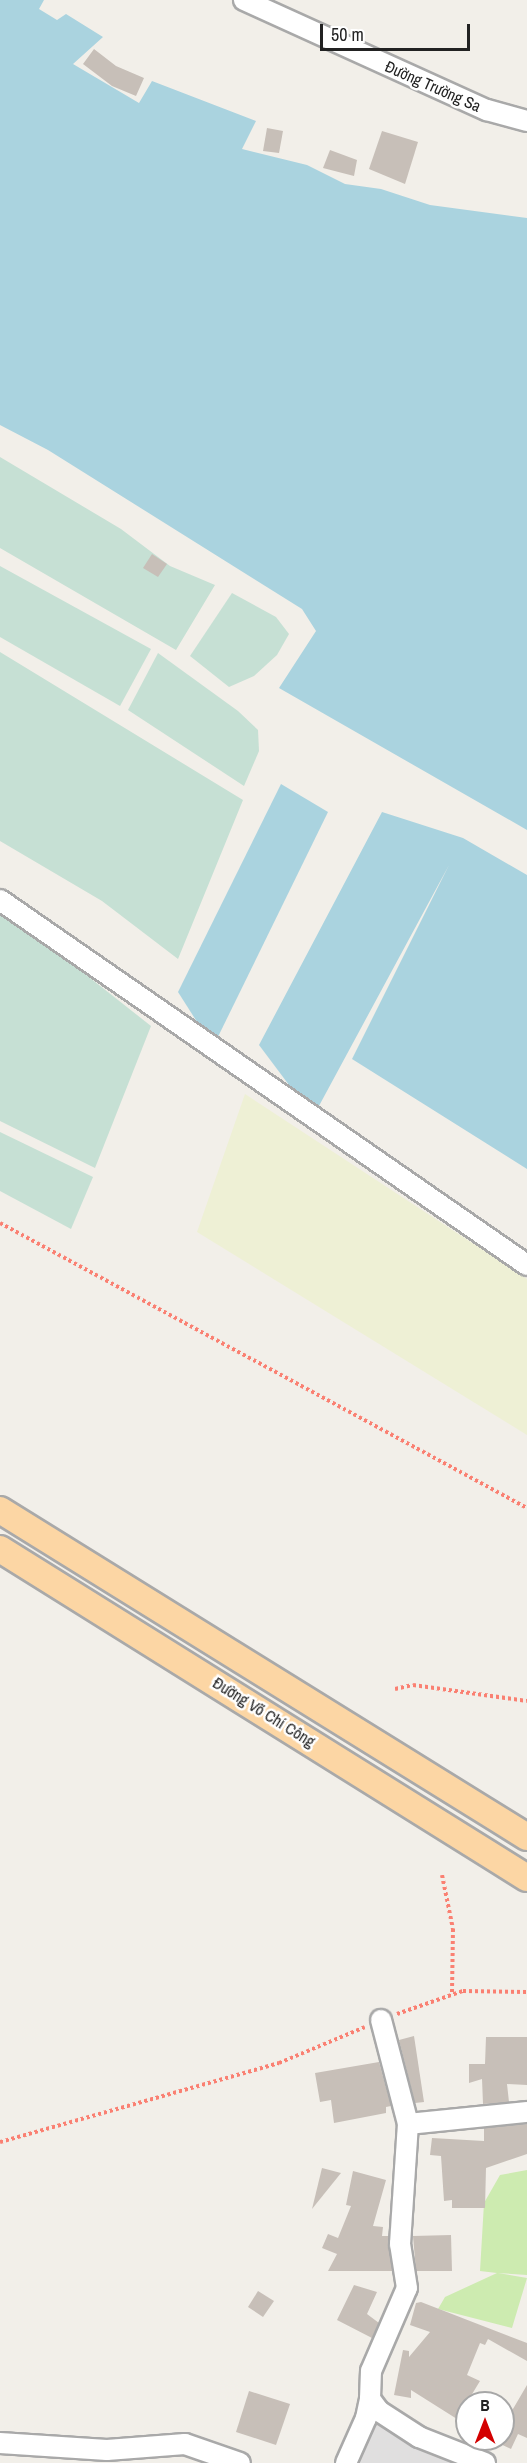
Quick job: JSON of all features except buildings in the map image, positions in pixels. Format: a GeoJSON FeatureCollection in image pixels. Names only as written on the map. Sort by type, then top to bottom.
{"type":"FeatureCollection","features":[{"type":"Feature","properties":{"kind":"main road","name":"Đường Võ Chí Công"},"geometry":{"type":"LineString","coordinates":[[0,1509],[527,1837]]}},
{"type":"Feature","properties":{"kind":"main road","name":"Đường Võ Chí Công"},"geometry":{"type":"LineString","coordinates":[[0,1549],[527,1878]]}},
{"type":"Feature","properties":{"kind":"street","name":"Đường Trường Sa"},"geometry":{"type":"LineString","coordinates":[[244,0],[487,110],[527,121]]}},
{"type":"Feature","properties":{"kind":"street"},"geometry":{"type":"LineString","coordinates":[[0,900],[527,1265]]}},
{"type":"Feature","properties":{"kind":"street"},"geometry":{"type":"LineString","coordinates":[[346,2463],[366,2418],[370,2399],[370,2372],[406,2288],[400,2244],[408,2124],[381,2020]]}},
{"type":"Feature","properties":{"kind":"street"},"geometry":{"type":"LineString","coordinates":[[408,2124],[527,2112]]}},
{"type":"Feature","properties":{"kind":"street"},"geometry":{"type":"LineString","coordinates":[[370,2399],[379,2411],[419,2437],[485,2463]]}},
{"type":"Feature","properties":{"kind":"street"},"geometry":{"type":"LineString","coordinates":[[0,2443],[107,2450],[185,2444],[240,2463]]}},
{"type":"Feature","properties":{"kind":"path"},"geometry":{"type":"LineString","coordinates":[[0,1223],[527,1508]]}},
{"type":"Feature","properties":{"kind":"path"},"geometry":{"type":"LineString","coordinates":[[395,1689],[413,1685],[527,1701]]}},
{"type":"Feature","properties":{"kind":"path"},"geometry":{"type":"LineString","coordinates":[[442,1875],[453,1929],[452,1994]]}},
{"type":"Feature","properties":{"kind":"path"},"geometry":{"type":"LineString","coordinates":[[0,2142],[279,2063],[381,2020],[452,1994],[463,1991],[527,1992]]}},
{"type":"Feature","properties":{"kind":"shaded area"},"geometry":{"type":"Polygon","coordinates":[[[370,2399],[455,2446],[455,2451],[463,2451],[485,2463],[356,2463],[370,2399]]]}},
{"type":"Feature","properties":{"kind":"green space"},"geometry":{"type":"Polygon","coordinates":[[[0,457],[121,529],[170,566],[215,585],[176,650],[0,548],[0,457]]]}},
{"type":"Feature","properties":{"kind":"green space"},"geometry":{"type":"Polygon","coordinates":[[[0,566],[151,649],[120,706],[0,637],[0,566]]]}},
{"type":"Feature","properties":{"kind":"green space"},"geometry":{"type":"Polygon","coordinates":[[[232,593],[276,617],[289,634],[277,655],[254,676],[229,687],[190,656],[232,593]]]}},
{"type":"Feature","properties":{"kind":"green space"},"geometry":{"type":"Polygon","coordinates":[[[0,652],[243,800],[178,959],[102,901],[0,841],[0,652]]]}},
{"type":"Feature","properties":{"kind":"green space"},"geometry":{"type":"Polygon","coordinates":[[[158,653],[238,711],[258,730],[259,751],[244,786],[128,710],[158,653]]]}},
{"type":"Feature","properties":{"kind":"green space"},"geometry":{"type":"Polygon","coordinates":[[[0,907],[151,1026],[95,1168],[0,1121],[0,907]]]}},
{"type":"Feature","properties":{"kind":"green space"},"geometry":{"type":"Polygon","coordinates":[[[245,1094],[527,1279],[527,1435],[197,1232],[245,1094]]]}},
{"type":"Feature","properties":{"kind":"green space"},"geometry":{"type":"Polygon","coordinates":[[[0,1132],[93,1177],[71,1229],[0,1191],[0,1132]]]}},
{"type":"Feature","properties":{"kind":"green space"},"geometry":{"type":"Polygon","coordinates":[[[527,2170],[527,2275],[498,2273],[527,2278],[512,2328],[438,2309],[445,2297],[497,2273],[480,2271],[484,2203],[500,2175],[527,2170]]]}},
{"type":"Feature","properties":{"kind":"water"},"geometry":{"type":"Polygon","coordinates":[[[0,0],[44,0],[39,9],[57,20],[66,14],[103,37],[73,64],[139,103],[152,81],[256,121],[242,149],[307,165],[345,184],[381,189],[430,205],[527,218],[527,830],[279,688],[316,631],[302,609],[48,450],[0,425],[0,0]]]}},
{"type":"Feature","properties":{"kind":"water"},"geometry":{"type":"Polygon","coordinates":[[[281,784],[328,812],[213,1047],[178,992],[281,784]]]}},
{"type":"Feature","properties":{"kind":"water"},"geometry":{"type":"Polygon","coordinates":[[[382,812],[463,838],[527,875],[527,1169],[352,1059],[449,865],[313,1117],[259,1045],[382,812]]]}}]}
